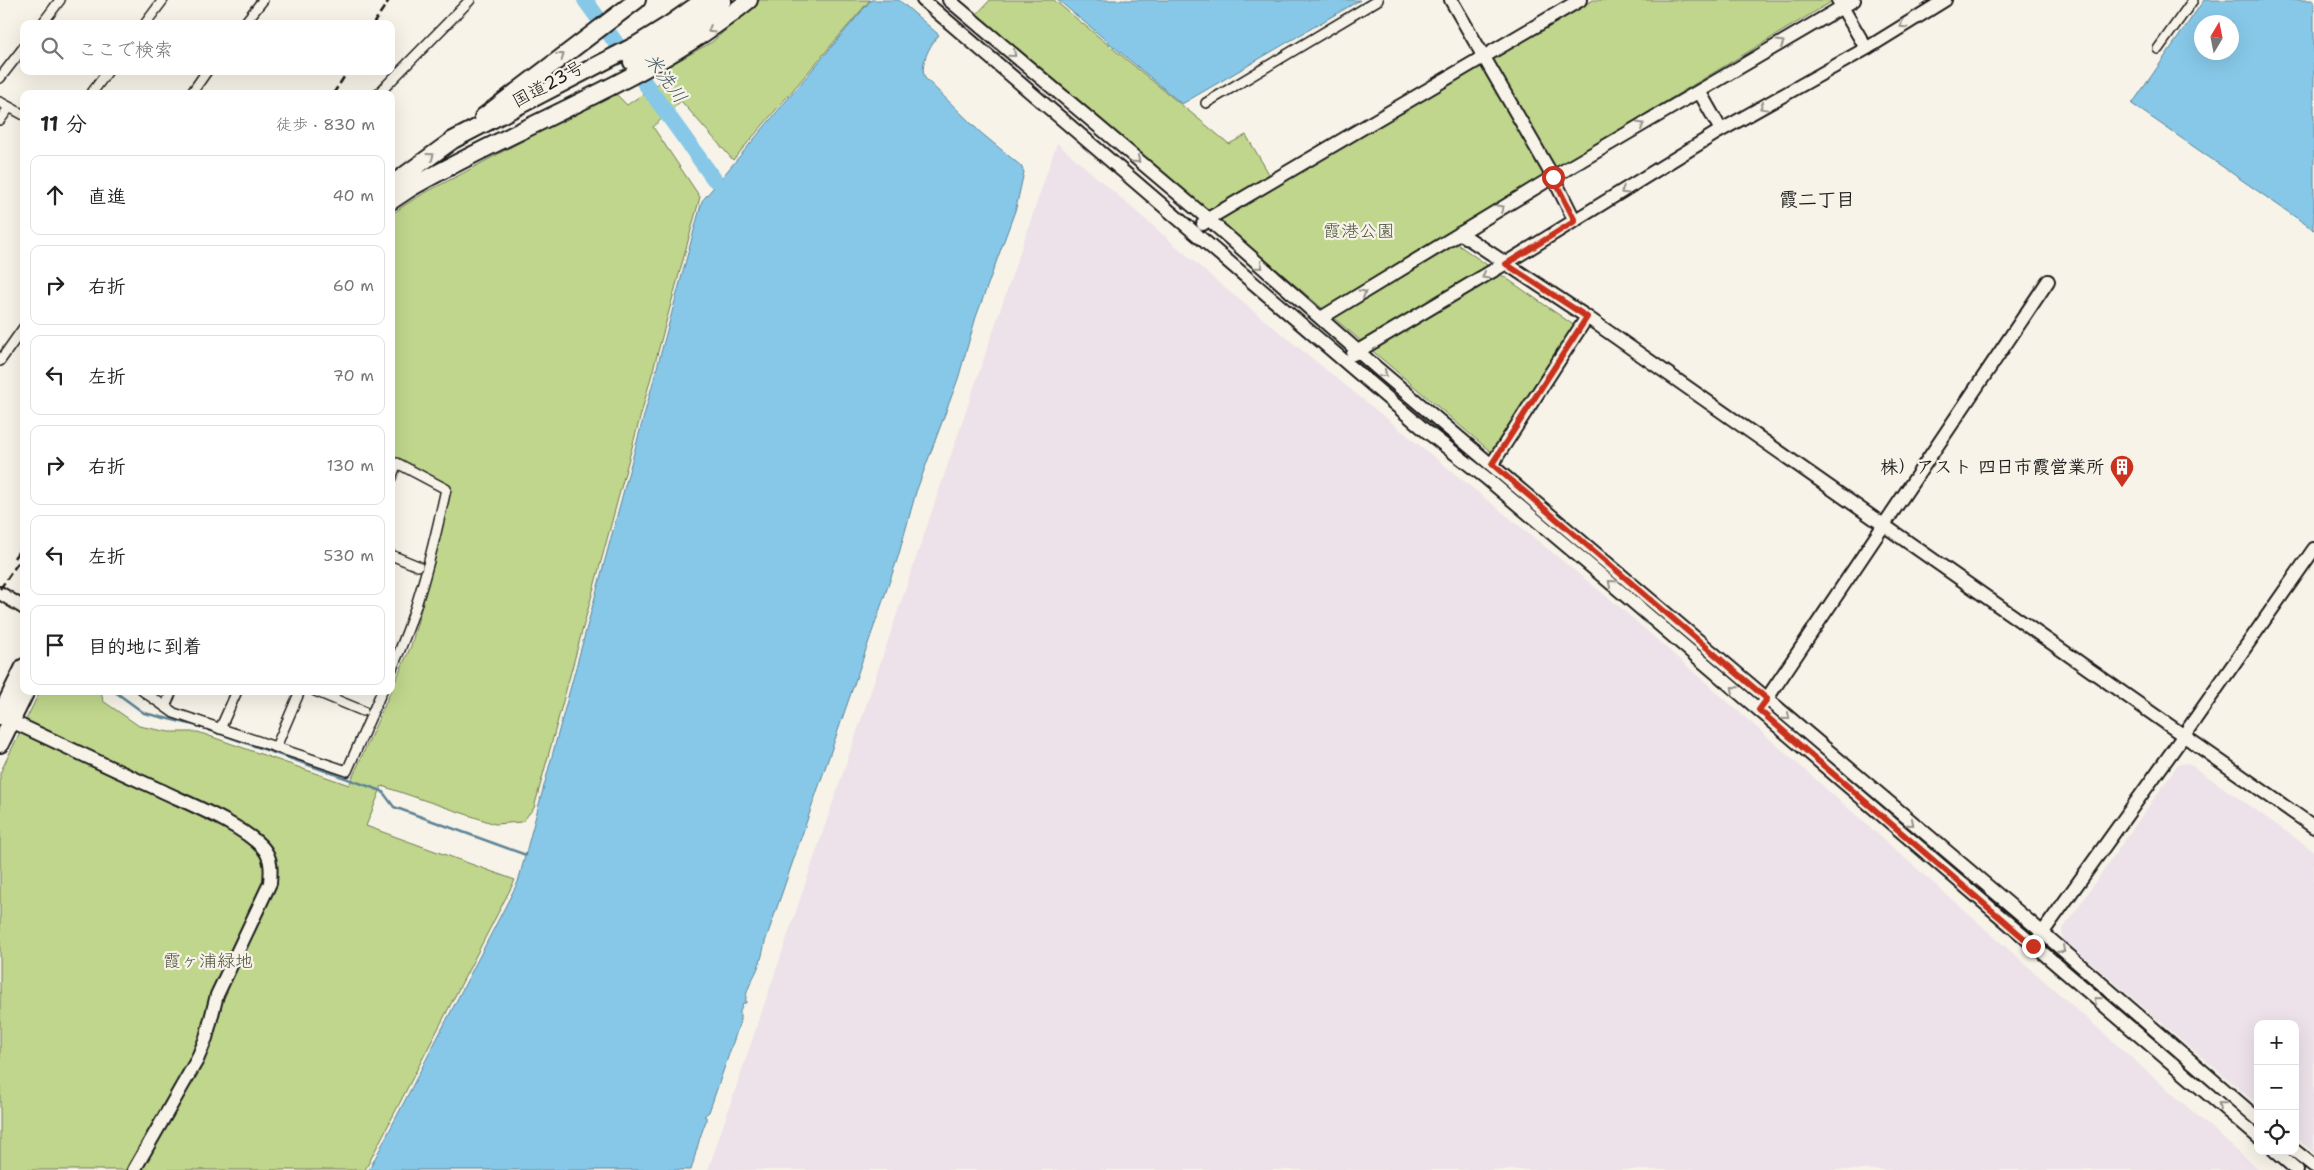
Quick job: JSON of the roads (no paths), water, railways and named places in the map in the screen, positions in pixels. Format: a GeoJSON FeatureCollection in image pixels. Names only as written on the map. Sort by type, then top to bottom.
{"type":"FeatureCollection","features":[{"type":"Feature","properties":{"kind":"highway","name":"国道23号"},"geometry":{"type":"LineString","coordinates":[[395,182],[637,0]]}},
{"type":"Feature","properties":{"kind":"highway","name":"国道23号"},"geometry":{"type":"LineString","coordinates":[[453,140],[612,72],[644,54],[670,24],[704,5],[723,0]]}},
{"type":"Feature","properties":{"kind":"highway"},"geometry":{"type":"LineString","coordinates":[[644,54],[719,25],[749,0]]}},
{"type":"Feature","properties":{"kind":"highway"},"geometry":{"type":"LineString","coordinates":[[395,198],[457,162],[516,134],[612,72]]}},
{"type":"Feature","properties":{"kind":"highway"},"geometry":{"type":"LineString","coordinates":[[0,744],[6,719],[20,679]]}},
{"type":"Feature","properties":{"kind":"highway"},"geometry":{"type":"LineString","coordinates":[[6,719],[23,695]]}},
{"type":"Feature","properties":{"kind":"street"},"geometry":{"type":"LineString","coordinates":[[45,20],[60,0]]}},
{"type":"Feature","properties":{"kind":"street"},"geometry":{"type":"LineString","coordinates":[[148,20],[163,0]]}},
{"type":"Feature","properties":{"kind":"street"},"geometry":{"type":"LineString","coordinates":[[247,20],[263,0]]}},
{"type":"Feature","properties":{"kind":"street"},"geometry":{"type":"LineString","coordinates":[[382,90],[470,0]]}},
{"type":"Feature","properties":{"kind":"street"},"geometry":{"type":"LineString","coordinates":[[923,0],[1343,359],[1759,710],[2254,1134]]}},
{"type":"Feature","properties":{"kind":"street"},"geometry":{"type":"LineString","coordinates":[[949,0],[1208,219],[1248,257],[2043,933],[2254,1116]]}},
{"type":"Feature","properties":{"kind":"street"},"geometry":{"type":"LineString","coordinates":[[1206,103],[1378,0]]}},
{"type":"Feature","properties":{"kind":"street"},"geometry":{"type":"LineString","coordinates":[[1452,0],[1553,177],[1575,221]]}},
{"type":"Feature","properties":{"kind":"street"},"geometry":{"type":"LineString","coordinates":[[1196,232],[1208,219],[1580,0]]}},
{"type":"Feature","properties":{"kind":"street"},"geometry":{"type":"LineString","coordinates":[[1321,318],[1840,4],[1854,0]]}},
{"type":"Feature","properties":{"kind":"street"},"geometry":{"type":"LineString","coordinates":[[1343,359],[1506,264],[1721,130],[1866,48],[1945,0]]}},
{"type":"Feature","properties":{"kind":"street"},"geometry":{"type":"LineString","coordinates":[[2158,49],[2193,0]]}},
{"type":"Feature","properties":{"kind":"street"},"geometry":{"type":"LineString","coordinates":[[1840,4],[1866,48]]}},
{"type":"Feature","properties":{"kind":"street"},"geometry":{"type":"LineString","coordinates":[[0,78],[20,51]]}},
{"type":"Feature","properties":{"kind":"street"},"geometry":{"type":"LineString","coordinates":[[94,90],[105,75]]}},
{"type":"Feature","properties":{"kind":"street"},"geometry":{"type":"LineString","coordinates":[[194,90],[204,75]]}},
{"type":"Feature","properties":{"kind":"street"},"geometry":{"type":"LineString","coordinates":[[1699,91],[1721,130]]}},
{"type":"Feature","properties":{"kind":"street"},"geometry":{"type":"LineString","coordinates":[[0,102],[20,113]]}},
{"type":"Feature","properties":{"kind":"street"},"geometry":{"type":"LineString","coordinates":[[0,120],[9,108]]}},
{"type":"Feature","properties":{"kind":"street"},"geometry":{"type":"LineString","coordinates":[[1460,233],[1587,317],[2314,827]]}},
{"type":"Feature","properties":{"kind":"street"},"geometry":{"type":"LineString","coordinates":[[1759,710],[2048,281]]}},
{"type":"Feature","properties":{"kind":"street"},"geometry":{"type":"LineString","coordinates":[[1492,464],[1587,317]]}},
{"type":"Feature","properties":{"kind":"street"},"geometry":{"type":"LineString","coordinates":[[1321,318],[1343,359]]}},
{"type":"Feature","properties":{"kind":"street"},"geometry":{"type":"LineString","coordinates":[[0,361],[20,333]]}},
{"type":"Feature","properties":{"kind":"street"},"geometry":{"type":"LineString","coordinates":[[395,469],[398,463],[446,489],[428,570],[416,612],[395,662]]}},
{"type":"Feature","properties":{"kind":"street"},"geometry":{"type":"LineString","coordinates":[[2033,946],[2314,549]]}},
{"type":"Feature","properties":{"kind":"street"},"geometry":{"type":"LineString","coordinates":[[395,559],[418,566]]}},
{"type":"Feature","properties":{"kind":"street"},"geometry":{"type":"LineString","coordinates":[[0,593],[20,606]]}},
{"type":"Feature","properties":{"kind":"street"},"geometry":{"type":"LineString","coordinates":[[148,695],[174,713],[347,771],[380,695]]}},
{"type":"Feature","properties":{"kind":"street"},"geometry":{"type":"LineString","coordinates":[[165,707],[170,695]]}},
{"type":"Feature","properties":{"kind":"street"},"geometry":{"type":"LineString","coordinates":[[220,729],[235,695]]}},
{"type":"Feature","properties":{"kind":"street"},"geometry":{"type":"LineString","coordinates":[[276,747],[298,695]]}},
{"type":"Feature","properties":{"kind":"street"},"geometry":{"type":"LineString","coordinates":[[335,695],[363,711]]}},
{"type":"Feature","properties":{"kind":"street"},"geometry":{"type":"LineString","coordinates":[[6,719],[204,811],[244,833],[264,848],[272,868],[270,883],[217,995],[206,1038],[198,1060],[134,1170]]}},
{"type":"Feature","properties":{"kind":"street"},"geometry":{"type":"LineString","coordinates":[[2299,1153],[2314,1166]]}},
{"type":"Feature","properties":{"kind":"street"},"geometry":{"type":"LineString","coordinates":[[2279,1155],[2296,1170]]}},
{"type":"Feature","properties":{"kind":"water"},"geometry":{"type":"Polygon","coordinates":[[[871,0],[899,0],[939,35],[929,49],[924,61],[925,78],[980,132],[1021,166],[1024,172],[1016,208],[976,317],[958,379],[916,492],[898,557],[765,942],[760,963],[748,991],[746,1003],[743,1003],[740,1011],[740,1022],[709,1112],[704,1116],[706,1121],[691,1170],[369,1170],[518,882],[702,201],[871,0]]]}},
{"type":"Feature","properties":{"kind":"water"},"geometry":{"type":"Polygon","coordinates":[[[1058,0],[1360,0],[1182,104],[1058,0]]]}},
{"type":"Feature","properties":{"kind":"water"},"geometry":{"type":"Polygon","coordinates":[[[2204,0],[2314,0],[2314,230],[2132,104],[2204,0]]]}},
{"type":"Feature","properties":{"kind":"waterway","name":"米洗川"},"geometry":{"type":"LineString","coordinates":[[585,0],[714,179]]}},
{"type":"Feature","properties":{"kind":"waterway"},"geometry":{"type":"LineString","coordinates":[[119,695],[144,713],[198,726],[382,791],[394,807],[526,855]]}},
{"type":"Feature","properties":{"kind":"railway"},"geometry":{"type":"LineString","coordinates":[[376,20],[389,0]]}},
{"type":"Feature","properties":{"kind":"railway"},"geometry":{"type":"LineString","coordinates":[[336,90],[345,75]]}},
{"type":"Feature","properties":{"kind":"railway"},"geometry":{"type":"LineString","coordinates":[[14,558],[20,550]]}},
{"type":"Feature","properties":{"kind":"railway"},"geometry":{"type":"LineString","coordinates":[[0,589],[20,560]]}},
{"type":"Feature","properties":{"kind":"place","name":"株）アスト 四日市霞営業所"},"geometry":{"type":"Point","coordinates":[2122,488]}},
{"type":"Feature","properties":{"kind":"district","name":"霞二丁目"},"geometry":{"type":"Point","coordinates":[1817,199]}},
{"type":"Feature","properties":{"kind":"park label","name":"霞港公園"},"geometry":{"type":"Point","coordinates":[1359,231]}},
{"type":"Feature","properties":{"kind":"park label","name":"霞ヶ浦緑地"},"geometry":{"type":"Point","coordinates":[208,961]}}]}
